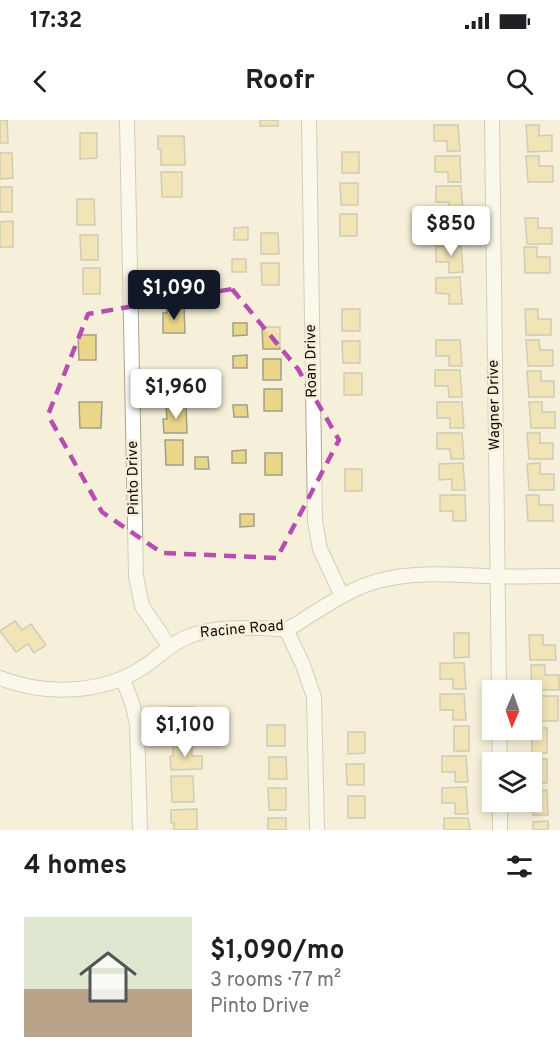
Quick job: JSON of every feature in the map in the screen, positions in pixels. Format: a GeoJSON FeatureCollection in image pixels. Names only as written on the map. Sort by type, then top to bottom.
{"type":"FeatureCollection","features":[{"type":"Feature","properties":{"kind":"street","name":"Pinto Drive"},"geometry":{"type":"LineString","coordinates":[[127,120],[136,576],[142,606],[169,646]]}},
{"type":"Feature","properties":{"kind":"street","name":"Roan Drive"},"geometry":{"type":"LineString","coordinates":[[309,120],[315,521],[320,549],[342,596]]}},
{"type":"Feature","properties":{"kind":"street","name":"Wagner Drive"},"geometry":{"type":"LineString","coordinates":[[492,120],[499,680]]}},
{"type":"Feature","properties":{"kind":"street","name":"Racine Road"},"geometry":{"type":"LineString","coordinates":[[0,678],[18,685],[39,688],[85,688],[123,680],[183,638],[211,630],[286,629],[366,584],[406,576],[560,576]]}},
{"type":"Feature","properties":{"kind":"street"},"geometry":{"type":"LineString","coordinates":[[286,629],[303,665],[314,697],[317,830]]}},
{"type":"Feature","properties":{"kind":"street"},"geometry":{"type":"LineString","coordinates":[[123,680],[137,724],[140,830]]}},
{"type":"Feature","properties":{"kind":"street"},"geometry":{"type":"LineString","coordinates":[[500,812],[501,830]]}},
{"type":"Feature","properties":{"kind":"highlighted area"},"geometry":{"type":"Polygon","coordinates":[[[232,289],[298,369],[339,440],[277,558],[162,553],[102,512],[48,415],[88,314],[232,289]]]}},
{"type":"Feature","properties":{"kind":"building"},"geometry":{"type":"Polygon","coordinates":[[[0,120],[7,120],[8,143],[0,143],[0,120]]]}},
{"type":"Feature","properties":{"kind":"building"},"geometry":{"type":"Polygon","coordinates":[[[260,120],[278,120],[278,126],[260,126],[260,120]]]}},
{"type":"Feature","properties":{"kind":"building"},"geometry":{"type":"Polygon","coordinates":[[[434,125],[458,125],[460,151],[447,151],[447,141],[434,141],[434,125]]]}},
{"type":"Feature","properties":{"kind":"building"},"geometry":{"type":"Polygon","coordinates":[[[526,125],[539,125],[539,136],[552,135],[552,151],[528,152],[526,125]]]}},
{"type":"Feature","properties":{"kind":"building"},"geometry":{"type":"Polygon","coordinates":[[[80,133],[97,133],[97,158],[80,159],[80,133]]]}},
{"type":"Feature","properties":{"kind":"building"},"geometry":{"type":"Polygon","coordinates":[[[158,136],[184,136],[185,165],[161,165],[158,136]]]}},
{"type":"Feature","properties":{"kind":"building"},"geometry":{"type":"Polygon","coordinates":[[[342,152],[359,152],[359,173],[342,173],[342,152]]]}},
{"type":"Feature","properties":{"kind":"building"},"geometry":{"type":"Polygon","coordinates":[[[0,153],[12,153],[13,178],[0,179],[0,153]]]}},
{"type":"Feature","properties":{"kind":"building"},"geometry":{"type":"Polygon","coordinates":[[[435,156],[460,156],[461,182],[448,182],[448,172],[435,172],[435,156]]]}},
{"type":"Feature","properties":{"kind":"building"},"geometry":{"type":"Polygon","coordinates":[[[526,156],[539,156],[539,166],[553,166],[553,182],[528,182],[526,156]]]}},
{"type":"Feature","properties":{"kind":"building"},"geometry":{"type":"Polygon","coordinates":[[[161,172],[182,172],[182,197],[162,197],[161,172]]]}},
{"type":"Feature","properties":{"kind":"building"},"geometry":{"type":"Polygon","coordinates":[[[340,183],[358,183],[358,205],[341,205],[340,183]]]}},
{"type":"Feature","properties":{"kind":"building"},"geometry":{"type":"Polygon","coordinates":[[[436,186],[461,186],[463,212],[449,212],[449,202],[436,202],[436,186]]]}},
{"type":"Feature","properties":{"kind":"building"},"geometry":{"type":"Polygon","coordinates":[[[0,187],[12,187],[12,212],[0,212],[0,187]]]}},
{"type":"Feature","properties":{"kind":"building"},"geometry":{"type":"Polygon","coordinates":[[[77,199],[94,199],[95,225],[77,225],[77,199]]]}},
{"type":"Feature","properties":{"kind":"building"},"geometry":{"type":"Polygon","coordinates":[[[340,214],[357,214],[357,236],[340,236],[340,214]]]}},
{"type":"Feature","properties":{"kind":"building"},"geometry":{"type":"Polygon","coordinates":[[[525,218],[538,218],[538,228],[552,228],[552,244],[527,244],[525,218]]]}},
{"type":"Feature","properties":{"kind":"building"},"geometry":{"type":"Polygon","coordinates":[[[13,221],[13,247],[0,247],[0,222],[13,221]]]}},
{"type":"Feature","properties":{"kind":"building"},"geometry":{"type":"Polygon","coordinates":[[[248,227],[248,240],[234,240],[234,228],[248,227]]]}},
{"type":"Feature","properties":{"kind":"building"},"geometry":{"type":"Polygon","coordinates":[[[261,233],[278,233],[279,254],[261,254],[261,233]]]}},
{"type":"Feature","properties":{"kind":"building"},"geometry":{"type":"Polygon","coordinates":[[[80,235],[98,235],[98,260],[81,260],[80,235]]]}},
{"type":"Feature","properties":{"kind":"building"},"geometry":{"type":"Polygon","coordinates":[[[436,246],[461,246],[463,272],[449,273],[449,262],[436,262],[436,246]]]}},
{"type":"Feature","properties":{"kind":"building"},"geometry":{"type":"Polygon","coordinates":[[[524,247],[537,247],[537,257],[550,257],[550,273],[525,273],[524,247]]]}},
{"type":"Feature","properties":{"kind":"building"},"geometry":{"type":"Polygon","coordinates":[[[232,259],[246,259],[246,272],[232,272],[232,259]]]}},
{"type":"Feature","properties":{"kind":"building"},"geometry":{"type":"Polygon","coordinates":[[[261,263],[279,263],[279,285],[262,285],[261,263]]]}},
{"type":"Feature","properties":{"kind":"building"},"geometry":{"type":"Polygon","coordinates":[[[83,268],[100,268],[100,294],[83,294],[83,268]]]}},
{"type":"Feature","properties":{"kind":"building"},"geometry":{"type":"Polygon","coordinates":[[[183,273],[184,299],[162,300],[162,288],[166,288],[166,274],[183,273]]]}},
{"type":"Feature","properties":{"kind":"building"},"geometry":{"type":"Polygon","coordinates":[[[460,277],[462,304],[449,304],[449,294],[436,293],[436,278],[460,277]]]}},
{"type":"Feature","properties":{"kind":"building"},"geometry":{"type":"Polygon","coordinates":[[[167,307],[184,307],[185,333],[163,333],[163,313],[167,313],[167,307]]]}},
{"type":"Feature","properties":{"kind":"building"},"geometry":{"type":"Polygon","coordinates":[[[342,309],[360,309],[360,331],[342,331],[342,309]]]}},
{"type":"Feature","properties":{"kind":"building"},"geometry":{"type":"Polygon","coordinates":[[[525,309],[538,309],[538,319],[551,319],[551,335],[526,335],[525,309]]]}},
{"type":"Feature","properties":{"kind":"building"},"geometry":{"type":"Polygon","coordinates":[[[233,323],[247,323],[247,335],[233,336],[233,323]]]}},
{"type":"Feature","properties":{"kind":"building"},"geometry":{"type":"Polygon","coordinates":[[[262,327],[280,327],[280,349],[263,349],[262,327]]]}},
{"type":"Feature","properties":{"kind":"building"},"geometry":{"type":"Polygon","coordinates":[[[78,335],[96,335],[96,360],[79,360],[78,335]]]}},
{"type":"Feature","properties":{"kind":"building"},"geometry":{"type":"Polygon","coordinates":[[[436,340],[460,340],[462,366],[449,366],[449,356],[436,356],[436,340]]]}},
{"type":"Feature","properties":{"kind":"building"},"geometry":{"type":"Polygon","coordinates":[[[526,340],[539,340],[540,350],[553,350],[553,366],[528,366],[526,340]]]}},
{"type":"Feature","properties":{"kind":"building"},"geometry":{"type":"Polygon","coordinates":[[[342,341],[360,341],[360,363],[343,363],[342,341]]]}},
{"type":"Feature","properties":{"kind":"building"},"geometry":{"type":"Polygon","coordinates":[[[247,355],[247,368],[233,368],[233,356],[247,355]]]}},
{"type":"Feature","properties":{"kind":"building"},"geometry":{"type":"Polygon","coordinates":[[[263,359],[281,359],[281,380],[263,380],[263,359]]]}},
{"type":"Feature","properties":{"kind":"building"},"geometry":{"type":"Polygon","coordinates":[[[435,370],[460,370],[462,397],[449,397],[448,386],[435,386],[435,370]]]}},
{"type":"Feature","properties":{"kind":"building"},"geometry":{"type":"Polygon","coordinates":[[[527,371],[541,371],[541,381],[554,381],[554,397],[529,397],[527,371]]]}},
{"type":"Feature","properties":{"kind":"building"},"geometry":{"type":"Polygon","coordinates":[[[163,372],[180,372],[180,397],[163,398],[163,372]]]}},
{"type":"Feature","properties":{"kind":"building"},"geometry":{"type":"Polygon","coordinates":[[[344,373],[362,373],[362,395],[344,395],[344,373]]]}},
{"type":"Feature","properties":{"kind":"building"},"geometry":{"type":"Polygon","coordinates":[[[210,389],[210,402],[196,402],[196,390],[210,389]]]}},
{"type":"Feature","properties":{"kind":"building"},"geometry":{"type":"Polygon","coordinates":[[[264,389],[282,389],[282,411],[264,411],[264,389]]]}},
{"type":"Feature","properties":{"kind":"building"},"geometry":{"type":"Polygon","coordinates":[[[79,402],[102,402],[101,428],[80,428],[79,402]]]}},
{"type":"Feature","properties":{"kind":"building"},"geometry":{"type":"Polygon","coordinates":[[[437,402],[462,402],[464,428],[450,428],[450,418],[437,418],[437,402]]]}},
{"type":"Feature","properties":{"kind":"building"},"geometry":{"type":"Polygon","coordinates":[[[529,402],[542,402],[542,412],[555,412],[555,428],[531,428],[529,402]]]}},
{"type":"Feature","properties":{"kind":"building"},"geometry":{"type":"Polygon","coordinates":[[[166,405],[186,405],[187,433],[164,433],[163,419],[167,419],[166,405]]]}},
{"type":"Feature","properties":{"kind":"building"},"geometry":{"type":"Polygon","coordinates":[[[233,405],[247,405],[248,417],[234,417],[233,405]]]}},
{"type":"Feature","properties":{"kind":"building"},"geometry":{"type":"Polygon","coordinates":[[[437,433],[462,433],[464,459],[451,459],[450,449],[437,449],[437,433]]]}},
{"type":"Feature","properties":{"kind":"building"},"geometry":{"type":"Polygon","coordinates":[[[527,433],[540,433],[540,443],[553,443],[553,459],[529,459],[527,433]]]}},
{"type":"Feature","properties":{"kind":"building"},"geometry":{"type":"Polygon","coordinates":[[[165,440],[183,440],[183,465],[166,465],[165,440]]]}},
{"type":"Feature","properties":{"kind":"building"},"geometry":{"type":"Polygon","coordinates":[[[246,450],[246,463],[232,463],[232,451],[246,450]]]}},
{"type":"Feature","properties":{"kind":"building"},"geometry":{"type":"Polygon","coordinates":[[[265,453],[282,453],[282,475],[265,475],[265,453]]]}},
{"type":"Feature","properties":{"kind":"building"},"geometry":{"type":"Polygon","coordinates":[[[195,457],[208,457],[209,469],[195,469],[195,457]]]}},
{"type":"Feature","properties":{"kind":"building"},"geometry":{"type":"Polygon","coordinates":[[[463,463],[465,490],[452,490],[452,479],[439,480],[439,464],[463,463]]]}},
{"type":"Feature","properties":{"kind":"building"},"geometry":{"type":"Polygon","coordinates":[[[540,463],[540,474],[554,474],[554,490],[529,490],[527,464],[540,463]]]}},
{"type":"Feature","properties":{"kind":"building"},"geometry":{"type":"Polygon","coordinates":[[[345,469],[362,469],[362,491],[345,491],[345,469]]]}},
{"type":"Feature","properties":{"kind":"building"},"geometry":{"type":"Polygon","coordinates":[[[440,495],[465,495],[466,521],[453,521],[453,511],[440,511],[440,495]]]}},
{"type":"Feature","properties":{"kind":"building"},"geometry":{"type":"Polygon","coordinates":[[[526,495],[539,495],[539,505],[553,505],[553,521],[528,521],[526,495]]]}},
{"type":"Feature","properties":{"kind":"building"},"geometry":{"type":"Polygon","coordinates":[[[240,514],[254,514],[254,526],[240,527],[240,514]]]}},
{"type":"Feature","properties":{"kind":"building"},"geometry":{"type":"Polygon","coordinates":[[[15,621],[22,630],[31,624],[46,645],[34,653],[28,644],[16,652],[0,631],[15,621]]]}},
{"type":"Feature","properties":{"kind":"building"},"geometry":{"type":"Polygon","coordinates":[[[454,633],[469,633],[469,657],[454,658],[454,633]]]}},
{"type":"Feature","properties":{"kind":"building"},"geometry":{"type":"Polygon","coordinates":[[[529,635],[543,635],[543,645],[555,645],[556,660],[530,660],[529,635]]]}},
{"type":"Feature","properties":{"kind":"building"},"geometry":{"type":"Polygon","coordinates":[[[440,663],[464,663],[466,689],[453,689],[453,679],[440,679],[440,663]]]}},
{"type":"Feature","properties":{"kind":"building"},"geometry":{"type":"Polygon","coordinates":[[[531,665],[545,665],[545,675],[559,675],[559,690],[542,690],[542,680],[532,680],[531,665]]]}},
{"type":"Feature","properties":{"kind":"building"},"geometry":{"type":"Polygon","coordinates":[[[440,694],[464,694],[466,720],[453,720],[453,710],[440,710],[440,694]]]}},
{"type":"Feature","properties":{"kind":"building"},"geometry":{"type":"Polygon","coordinates":[[[542,696],[558,696],[558,721],[542,721],[542,696]]]}},
{"type":"Feature","properties":{"kind":"building"},"geometry":{"type":"Polygon","coordinates":[[[168,707],[194,707],[195,737],[171,737],[168,707]]]}},
{"type":"Feature","properties":{"kind":"building"},"geometry":{"type":"Polygon","coordinates":[[[267,725],[285,725],[285,746],[267,746],[267,725]]]}},
{"type":"Feature","properties":{"kind":"building"},"geometry":{"type":"Polygon","coordinates":[[[454,726],[469,726],[469,751],[454,751],[454,726]]]}},
{"type":"Feature","properties":{"kind":"building"},"geometry":{"type":"Polygon","coordinates":[[[542,728],[547,728],[547,753],[532,752],[532,740],[542,740],[542,728]]]}},
{"type":"Feature","properties":{"kind":"building"},"geometry":{"type":"Polygon","coordinates":[[[348,732],[365,732],[365,753],[348,754],[348,732]]]}},
{"type":"Feature","properties":{"kind":"building"},"geometry":{"type":"Polygon","coordinates":[[[173,743],[192,743],[192,756],[202,756],[202,769],[171,770],[170,757],[173,756],[173,743]]]}},
{"type":"Feature","properties":{"kind":"building"},"geometry":{"type":"Polygon","coordinates":[[[442,756],[466,756],[468,782],[455,782],[455,772],[442,772],[442,756]]]}},
{"type":"Feature","properties":{"kind":"building"},"geometry":{"type":"Polygon","coordinates":[[[269,757],[286,757],[287,779],[269,779],[269,757]]]}},
{"type":"Feature","properties":{"kind":"building"},"geometry":{"type":"Polygon","coordinates":[[[542,759],[547,759],[547,783],[542,783],[542,759]]]}},
{"type":"Feature","properties":{"kind":"building"},"geometry":{"type":"Polygon","coordinates":[[[346,764],[364,764],[364,785],[347,785],[346,764]]]}},
{"type":"Feature","properties":{"kind":"building"},"geometry":{"type":"Polygon","coordinates":[[[171,776],[193,776],[194,802],[172,802],[171,776]]]}},
{"type":"Feature","properties":{"kind":"building"},"geometry":{"type":"Polygon","coordinates":[[[466,787],[468,814],[455,814],[455,803],[442,803],[442,788],[466,787]]]}},
{"type":"Feature","properties":{"kind":"building"},"geometry":{"type":"Polygon","coordinates":[[[268,788],[286,788],[286,810],[269,810],[268,788]]]}},
{"type":"Feature","properties":{"kind":"building"},"geometry":{"type":"Polygon","coordinates":[[[542,790],[547,790],[548,815],[533,815],[533,812],[542,812],[542,790]]]}},
{"type":"Feature","properties":{"kind":"building"},"geometry":{"type":"Polygon","coordinates":[[[348,796],[365,796],[365,818],[348,818],[348,796]]]}},
{"type":"Feature","properties":{"kind":"building"},"geometry":{"type":"Polygon","coordinates":[[[197,809],[197,830],[174,830],[174,823],[171,823],[171,810],[197,809]]]}},
{"type":"Feature","properties":{"kind":"building"},"geometry":{"type":"Polygon","coordinates":[[[268,818],[286,818],[286,830],[268,830],[268,818]]]}},
{"type":"Feature","properties":{"kind":"building"},"geometry":{"type":"Polygon","coordinates":[[[444,818],[468,818],[470,830],[444,830],[444,818]]]}},
{"type":"Feature","properties":{"kind":"building"},"geometry":{"type":"Polygon","coordinates":[[[548,821],[548,830],[533,830],[533,822],[548,821]]]}}]}
